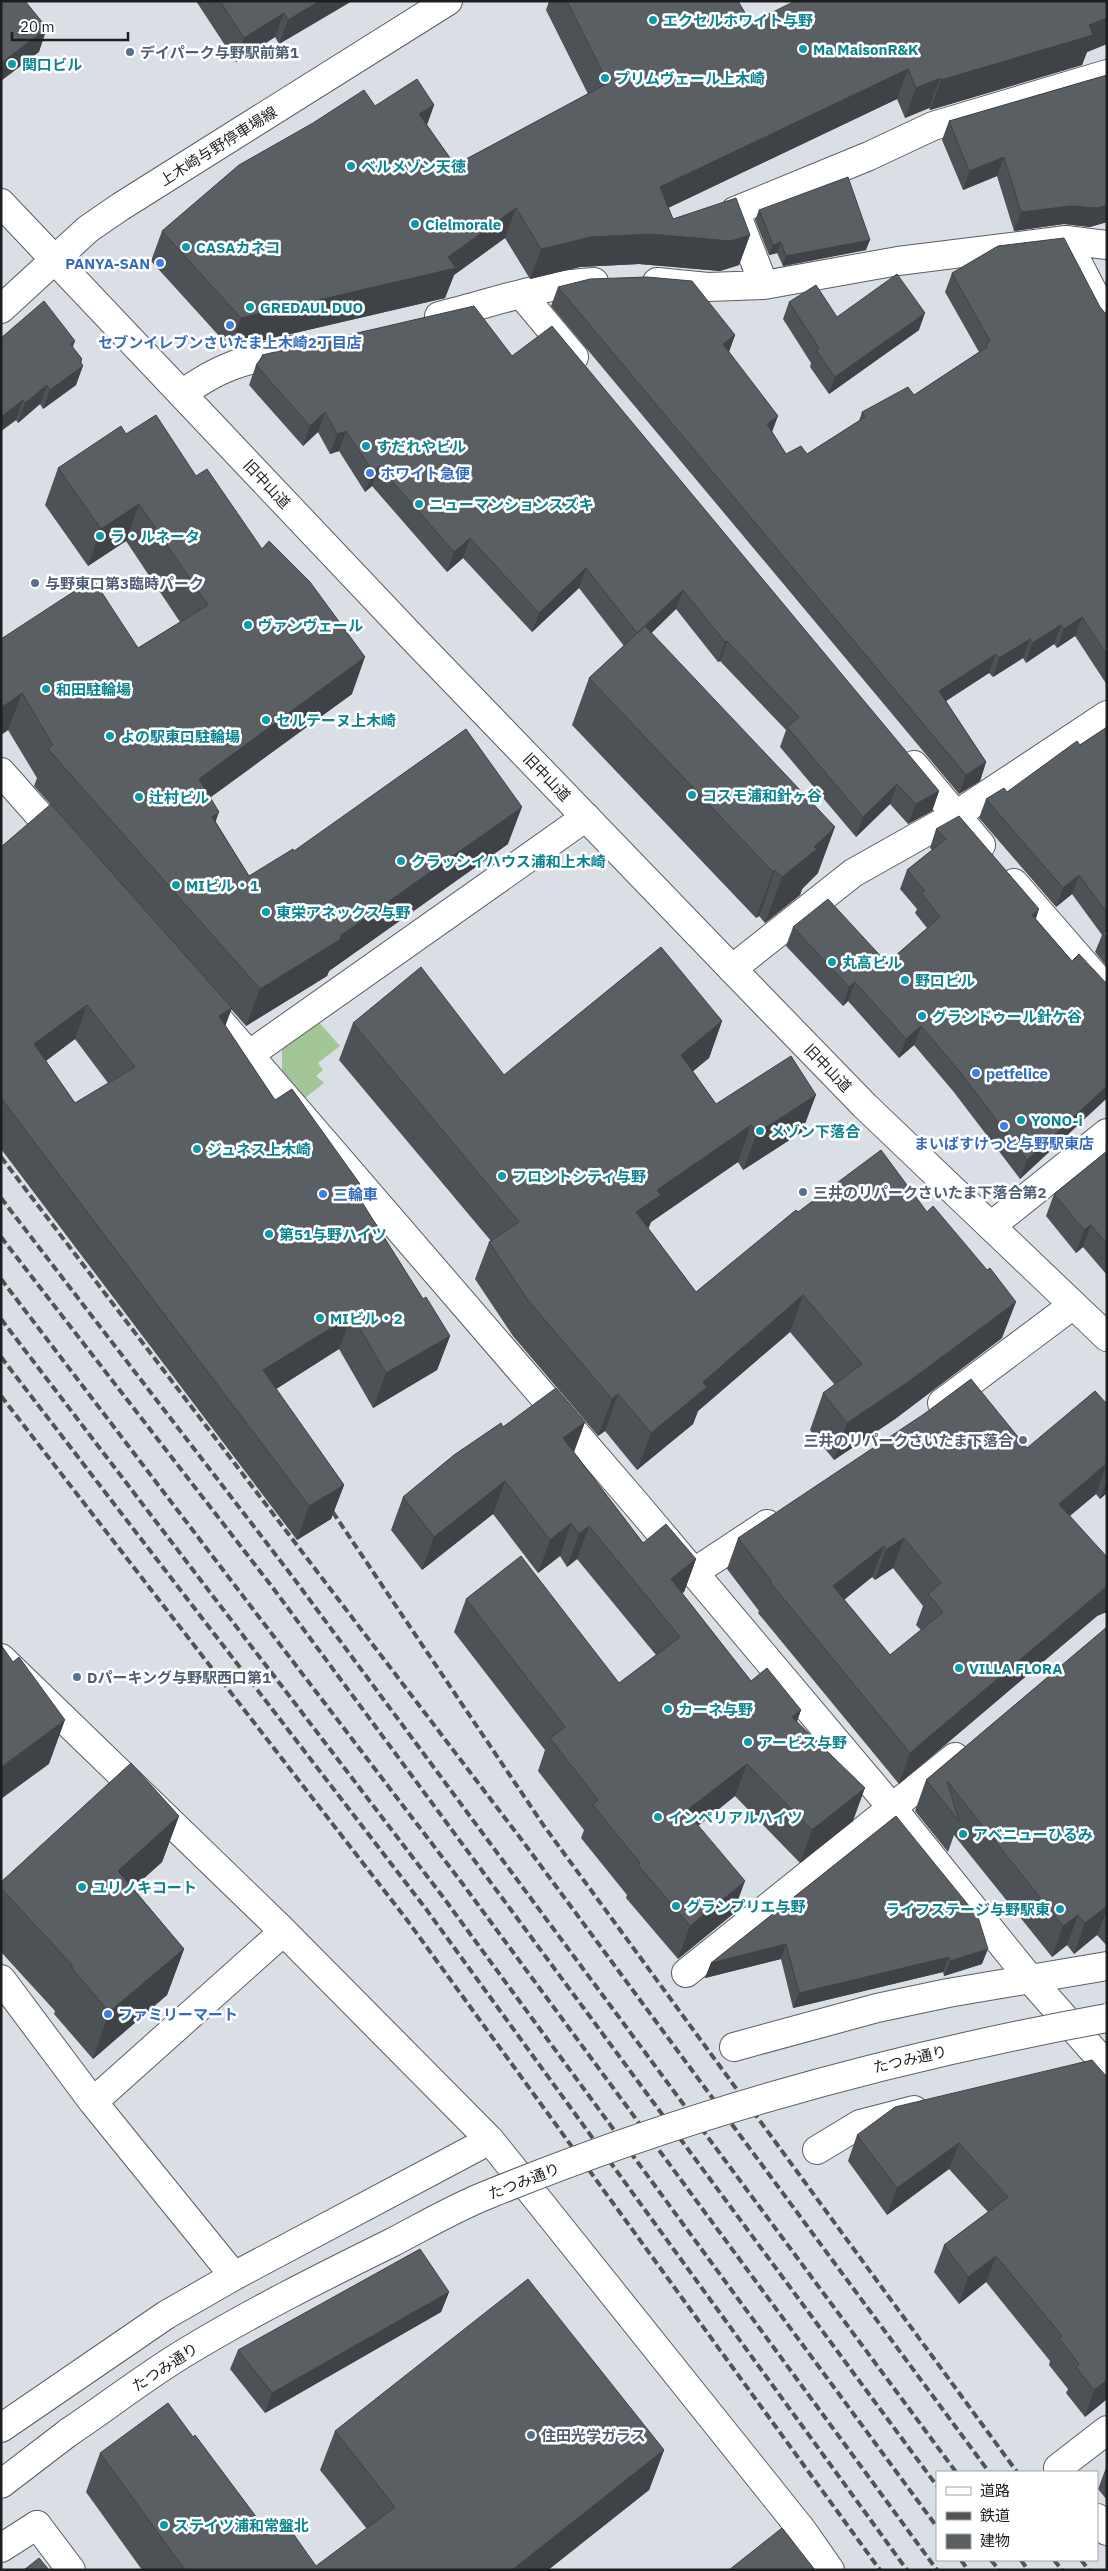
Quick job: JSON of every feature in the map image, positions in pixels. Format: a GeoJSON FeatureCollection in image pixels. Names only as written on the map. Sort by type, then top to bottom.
{"type":"FeatureCollection","features":[{"type":"Feature","properties":{"kind":"street","name":"上木崎与野停車場線"},"geometry":{"type":"LineString","coordinates":[[1,309],[88,229],[120,206],[448,1]]}},
{"type":"Feature","properties":{"kind":"street"},"geometry":{"type":"LineString","coordinates":[[764,285],[735,211],[870,156],[933,126],[1107,74]]}},
{"type":"Feature","properties":{"kind":"street","name":"旧中山道"},"geometry":{"type":"LineString","coordinates":[[1,203],[586,817],[865,1106],[1107,1337]]}},
{"type":"Feature","properties":{"kind":"street"},"geometry":{"type":"LineString","coordinates":[[1066,240],[1107,319]]}},
{"type":"Feature","properties":{"kind":"street"},"geometry":{"type":"LineString","coordinates":[[410,323],[522,295],[581,283],[626,281],[708,287],[764,285],[898,262],[1066,240],[1107,245]]}},
{"type":"Feature","properties":{"kind":"street"},"geometry":{"type":"LineString","coordinates":[[522,295],[592,379]]}},
{"type":"Feature","properties":{"kind":"street"},"geometry":{"type":"LineString","coordinates":[[182,394],[210,374],[235,362],[323,343]]}},
{"type":"Feature","properties":{"kind":"street"},"geometry":{"type":"LineString","coordinates":[[732,969],[853,873],[956,815],[1107,715]]}},
{"type":"Feature","properties":{"kind":"street"},"geometry":{"type":"LineString","coordinates":[[898,746],[1107,990]]}},
{"type":"Feature","properties":{"kind":"street"},"geometry":{"type":"LineString","coordinates":[[1,772],[78,859]]}},
{"type":"Feature","properties":{"kind":"street"},"geometry":{"type":"LineString","coordinates":[[250,1054],[586,817]]}},
{"type":"Feature","properties":{"kind":"street"},"geometry":{"type":"LineString","coordinates":[[184,979],[693,1573],[893,1809],[1030,1979],[1106,2064],[1078,2070]]}},
{"type":"Feature","properties":{"kind":"street"},"geometry":{"type":"LineString","coordinates":[[991,1226],[1107,1133]]}},
{"type":"Feature","properties":{"kind":"street"},"geometry":{"type":"LineString","coordinates":[[920,1420],[1073,1305]]}},
{"type":"Feature","properties":{"kind":"street"},"geometry":{"type":"LineString","coordinates":[[693,1573],[791,1508]]}},
{"type":"Feature","properties":{"kind":"street"},"geometry":{"type":"LineString","coordinates":[[1,1658],[283,1932],[490,2140],[795,2522],[830,2570]]}},
{"type":"Feature","properties":{"kind":"street"},"geometry":{"type":"LineString","coordinates":[[686,1973],[893,1809],[976,1740]]}},
{"type":"Feature","properties":{"kind":"street"},"geometry":{"type":"LineString","coordinates":[[93,2102],[283,1932]]}},
{"type":"Feature","properties":{"kind":"street"},"geometry":{"type":"LineString","coordinates":[[734,2047],[878,2008],[1107,1966]]}},
{"type":"Feature","properties":{"kind":"street"},"geometry":{"type":"LineString","coordinates":[[1,1979],[93,2102],[234,2276]]}},
{"type":"Feature","properties":{"kind":"street","name":"たつみ通り"},"geometry":{"type":"LineString","coordinates":[[1,2484],[69,2432],[185,2352],[348,2264],[484,2196],[644,2135],[781,2092],[904,2060],[1026,2033],[1107,2018]]}},
{"type":"Feature","properties":{"kind":"street"},"geometry":{"type":"LineString","coordinates":[[817,2150],[860,2124],[937,2104]]}},
{"type":"Feature","properties":{"kind":"street"},"geometry":{"type":"LineString","coordinates":[[1,2428],[166,2315],[234,2276],[490,2140]]}},
{"type":"Feature","properties":{"kind":"street"},"geometry":{"type":"LineString","coordinates":[[1060,2471],[1058,2468],[1107,2430]]}},
{"type":"Feature","properties":{"kind":"street"},"geometry":{"type":"LineString","coordinates":[[1098,2519],[1107,2531]]}},
{"type":"Feature","properties":{"kind":"street"},"geometry":{"type":"LineString","coordinates":[[1,2548],[37,2524],[71,2570]]}},
{"type":"Feature","properties":{"kind":"green space"},"geometry":{"type":"Polygon","coordinates":[[[317,1020],[340,1046],[318,1063],[323,1070],[316,1076],[324,1083],[305,1098],[282,1072],[282,1042],[317,1020]]]}},
{"type":"Feature","properties":{"kind":"building"},"geometry":{"type":"Polygon","coordinates":[[[1,1],[25,1],[47,28],[1,63],[1,1]]]}},
{"type":"Feature","properties":{"kind":"building"},"geometry":{"type":"Polygon","coordinates":[[[220,1],[320,1],[288,20],[284,13],[244,38],[220,1]]]}},
{"type":"Feature","properties":{"kind":"building"},"geometry":{"type":"Polygon","coordinates":[[[567,1],[738,1],[751,23],[795,1],[1107,1],[1107,18],[1089,25],[1093,35],[941,80],[940,78],[916,88],[908,69],[660,187],[673,219],[736,198],[750,235],[731,241],[650,234],[591,237],[541,249],[516,208],[448,257],[456,268],[241,318],[162,231],[239,165],[313,123],[364,90],[375,106],[417,79],[434,105],[419,114],[455,165],[608,83],[567,1]]]}},
{"type":"Feature","properties":{"kind":"building"},"geometry":{"type":"Polygon","coordinates":[[[1107,75],[1107,205],[1097,208],[1071,206],[1021,212],[1004,157],[969,171],[949,121],[1107,75]]]}},
{"type":"Feature","properties":{"kind":"building"},"geometry":{"type":"Polygon","coordinates":[[[848,177],[870,240],[786,256],[781,242],[773,245],[759,210],[848,177]]]}},
{"type":"Feature","properties":{"kind":"building"},"geometry":{"type":"Polygon","coordinates":[[[1064,238],[1100,307],[1107,313],[1107,655],[1082,617],[1064,629],[1061,625],[1032,643],[1030,639],[999,658],[996,654],[939,691],[986,762],[966,775],[558,287],[590,279],[647,277],[692,281],[735,335],[723,344],[778,416],[767,424],[786,454],[801,446],[807,454],[865,417],[862,412],[908,387],[914,395],[987,347],[986,344],[990,341],[952,273],[998,246],[1064,238]]]}},
{"type":"Feature","properties":{"kind":"building"},"geometry":{"type":"Polygon","coordinates":[[[897,274],[925,313],[835,377],[816,350],[819,348],[789,302],[816,285],[837,317],[897,274]]]}},
{"type":"Feature","properties":{"kind":"building"},"geometry":{"type":"Polygon","coordinates":[[[44,301],[75,341],[70,344],[82,359],[80,361],[83,366],[50,390],[47,385],[25,403],[23,400],[1,417],[1,338],[44,301]]]}},
{"type":"Feature","properties":{"kind":"building"},"geometry":{"type":"Polygon","coordinates":[[[474,306],[512,356],[552,326],[939,791],[916,804],[897,784],[863,817],[787,727],[799,717],[727,641],[725,642],[683,590],[637,633],[586,568],[539,613],[470,538],[454,552],[379,466],[373,472],[346,431],[337,434],[325,412],[310,426],[256,365],[262,355],[474,306]]]}},
{"type":"Feature","properties":{"kind":"building"},"geometry":{"type":"Polygon","coordinates":[[[156,415],[196,476],[207,469],[262,549],[269,541],[310,582],[365,657],[199,779],[219,812],[212,817],[249,876],[293,849],[294,851],[466,729],[522,807],[340,936],[341,939],[260,989],[48,749],[53,745],[22,693],[4,706],[1,703],[1,639],[93,579],[138,648],[208,605],[139,504],[101,529],[58,468],[121,426],[126,434],[156,415]]]}},
{"type":"Feature","properties":{"kind":"building"},"geometry":{"type":"Polygon","coordinates":[[[645,626],[835,827],[814,847],[817,849],[782,877],[775,870],[773,872],[589,678],[645,626]]]}},
{"type":"Feature","properties":{"kind":"building"},"geometry":{"type":"Polygon","coordinates":[[[1107,727],[1107,913],[1079,875],[1063,888],[986,799],[1004,788],[1007,792],[1077,741],[1080,745],[1107,727]]]}},
{"type":"Feature","properties":{"kind":"building"},"geometry":{"type":"Polygon","coordinates":[[[51,804],[232,1008],[219,1016],[275,1100],[292,1089],[360,1184],[353,1188],[423,1299],[426,1297],[450,1336],[386,1373],[352,1315],[263,1370],[344,1485],[309,1506],[1,1098],[1,847],[51,804]],[[87,1005],[34,1044],[75,1103],[135,1067],[87,1005]]]}},
{"type":"Feature","properties":{"kind":"building"},"geometry":{"type":"Polygon","coordinates":[[[959,816],[1039,909],[1032,915],[1072,961],[1079,954],[1107,984],[1107,1086],[1027,1160],[960,1072],[921,1026],[906,1039],[855,982],[849,987],[793,927],[828,899],[887,963],[940,917],[922,894],[925,891],[907,870],[946,839],[936,829],[959,816]]]}},
{"type":"Feature","properties":{"kind":"building"},"geometry":{"type":"Polygon","coordinates":[[[1107,929],[1107,939],[1102,933],[1107,929]]]}},
{"type":"Feature","properties":{"kind":"building"},"geometry":{"type":"Polygon","coordinates":[[[661,947],[722,1021],[681,1055],[716,1104],[791,1056],[816,1095],[757,1133],[751,1125],[657,1190],[661,1195],[636,1212],[696,1292],[796,1210],[798,1212],[881,1150],[927,1212],[933,1206],[987,1270],[990,1268],[1016,1302],[908,1382],[847,1423],[823,1393],[862,1364],[803,1295],[703,1382],[707,1387],[651,1433],[618,1394],[612,1399],[527,1299],[489,1242],[519,1222],[353,1023],[421,967],[504,1075],[661,947]]]}},
{"type":"Feature","properties":{"kind":"building"},"geometry":{"type":"Polygon","coordinates":[[[1107,1151],[1107,1244],[1091,1225],[1084,1230],[1054,1194],[1107,1151]]]}},
{"type":"Feature","properties":{"kind":"building"},"geometry":{"type":"Polygon","coordinates":[[[971,1379],[1027,1448],[1095,1391],[1107,1404],[1107,1463],[1059,1504],[1107,1557],[1107,1586],[910,1753],[770,1582],[738,1538],[924,1414],[971,1379]],[[904,1538],[886,1550],[884,1546],[833,1586],[890,1655],[943,1612],[928,1594],[941,1583],[904,1538]]]}},
{"type":"Feature","properties":{"kind":"building"},"geometry":{"type":"Polygon","coordinates":[[[556,1388],[585,1422],[563,1438],[643,1543],[666,1524],[696,1559],[671,1579],[751,1681],[767,1668],[801,1710],[792,1717],[865,1788],[812,1830],[747,1764],[686,1811],[745,1881],[690,1926],[638,1865],[640,1863],[593,1805],[598,1800],[550,1738],[565,1727],[466,1599],[521,1556],[619,1683],[680,1637],[589,1526],[579,1534],[571,1523],[550,1540],[505,1481],[434,1537],[403,1497],[454,1455],[501,1423],[503,1427],[556,1388]]]}},
{"type":"Feature","properties":{"kind":"building"},"geometry":{"type":"Polygon","coordinates":[[[1107,1627],[1107,1906],[1085,1923],[1078,1915],[1063,1926],[947,1781],[959,1821],[926,1780],[1107,1627]]]}},
{"type":"Feature","properties":{"kind":"building"},"geometry":{"type":"Polygon","coordinates":[[[1,1645],[13,1662],[19,1657],[65,1720],[1,1767],[1,1645]]]}},
{"type":"Feature","properties":{"kind":"building"},"geometry":{"type":"Polygon","coordinates":[[[131,1763],[179,1816],[118,1871],[184,1949],[109,2012],[71,1967],[73,1966],[1,1888],[1,1882],[131,1763]]]}},
{"type":"Feature","properties":{"kind":"building"},"geometry":{"type":"Polygon","coordinates":[[[896,1816],[978,1917],[988,1949],[950,1961],[949,1957],[799,1993],[786,1944],[711,1963],[896,1816]]]}},
{"type":"Feature","properties":{"kind":"building"},"geometry":{"type":"Polygon","coordinates":[[[1092,2060],[1107,2077],[1107,2380],[1094,2390],[1076,2367],[1079,2364],[1059,2338],[1062,2336],[996,2256],[968,2277],[944,2245],[1008,2197],[959,2143],[897,2188],[857,2135],[895,2107],[1092,2060]]]}},
{"type":"Feature","properties":{"kind":"building"},"geometry":{"type":"Polygon","coordinates":[[[420,2249],[449,2292],[272,2393],[238,2350],[420,2249]]]}},
{"type":"Feature","properties":{"kind":"building"},"geometry":{"type":"Polygon","coordinates":[[[528,2279],[664,2450],[512,2570],[185,2570],[100,2453],[168,2403],[193,2437],[195,2435],[266,2530],[282,2518],[316,2566],[395,2507],[335,2431],[528,2279]]]}},
{"type":"Feature","properties":{"kind":"building"},"geometry":{"type":"Polygon","coordinates":[[[782,2528],[815,2570],[729,2570],[782,2528]]]}},
{"type":"Feature","properties":{"kind":"building"},"geometry":{"type":"Polygon","coordinates":[[[39,2558],[49,2570],[24,2570],[39,2558]]]}},
{"type":"Feature","properties":{"kind":"railway"},"geometry":{"type":"LineString","coordinates":[[1,1157],[521,1839],[988,2471]]}},
{"type":"Feature","properties":{"kind":"railway"},"geometry":{"type":"LineString","coordinates":[[1,1198],[292,1576],[955,2471]]}},
{"type":"Feature","properties":{"kind":"railway"},"geometry":{"type":"LineString","coordinates":[[1,1237],[273,1588],[936,2485]]}},
{"type":"Feature","properties":{"kind":"railway"},"geometry":{"type":"LineString","coordinates":[[1,1279],[462,1883],[936,2526]]}},
{"type":"Feature","properties":{"kind":"railway"},"geometry":{"type":"LineString","coordinates":[[1,1319],[443,1897],[937,2570]]}},
{"type":"Feature","properties":{"kind":"railway"},"geometry":{"type":"LineString","coordinates":[[1,1357],[426,1909],[907,2570]]}},
{"type":"Feature","properties":{"kind":"railway"},"geometry":{"type":"LineString","coordinates":[[1,1396],[407,1920],[880,2570]]}},
{"type":"Feature","properties":{"kind":"railway"},"geometry":{"type":"LineString","coordinates":[[326,1502],[544,1826],[1016,2471]]}},
{"type":"Feature","properties":{"kind":"railway"},"geometry":{"type":"LineString","coordinates":[[962,2561],[968,2570]]}},
{"type":"Feature","properties":{"kind":"railway"},"geometry":{"type":"LineString","coordinates":[[992,2561],[999,2570]]}},
{"type":"Feature","properties":{"kind":"railway"},"geometry":{"type":"LineString","coordinates":[[1022,2561],[1028,2570]]}},
{"type":"Feature","properties":{"kind":"railway"},"geometry":{"type":"LineString","coordinates":[[1055,2561],[1062,2570]]}},
{"type":"Feature","properties":{"kind":"railway"},"geometry":{"type":"LineString","coordinates":[[1082,2561],[1089,2570]]}},
{"type":"Feature","properties":{"kind":"place","name":"エクセルホワイト与野"},"geometry":{"type":"Point","coordinates":[653,20]}},
{"type":"Feature","properties":{"kind":"place","name":"Ma MaisonR&K"},"geometry":{"type":"Point","coordinates":[803,49]}},
{"type":"Feature","properties":{"kind":"place","name":"デイパーク与野駅前第1"},"geometry":{"type":"Point","coordinates":[130,52]}},
{"type":"Feature","properties":{"kind":"place","name":"関口ビル"},"geometry":{"type":"Point","coordinates":[12,64]}},
{"type":"Feature","properties":{"kind":"place","name":"プリムヴェール上木崎"},"geometry":{"type":"Point","coordinates":[605,78]}},
{"type":"Feature","properties":{"kind":"place","name":"ベルメゾン天徳"},"geometry":{"type":"Point","coordinates":[351,166]}},
{"type":"Feature","properties":{"kind":"place","name":"Cielmorale"},"geometry":{"type":"Point","coordinates":[415,224]}},
{"type":"Feature","properties":{"kind":"place","name":"CASAカネコ"},"geometry":{"type":"Point","coordinates":[186,247]}},
{"type":"Feature","properties":{"kind":"place","name":"PANYA-SAN"},"geometry":{"type":"Point","coordinates":[160,263]}},
{"type":"Feature","properties":{"kind":"place","name":"GREDAUL DUO"},"geometry":{"type":"Point","coordinates":[250,307]}},
{"type":"Feature","properties":{"kind":"place","name":"セブンイレブンさいたま上木崎2丁目店"},"geometry":{"type":"Point","coordinates":[230,325]}},
{"type":"Feature","properties":{"kind":"place","name":"すだれやビル"},"geometry":{"type":"Point","coordinates":[366,446]}},
{"type":"Feature","properties":{"kind":"place","name":"ホワイト急便"},"geometry":{"type":"Point","coordinates":[370,473]}},
{"type":"Feature","properties":{"kind":"place","name":"ニューマンションスズキ"},"geometry":{"type":"Point","coordinates":[419,504]}},
{"type":"Feature","properties":{"kind":"place","name":"ラ・ルネータ"},"geometry":{"type":"Point","coordinates":[100,536]}},
{"type":"Feature","properties":{"kind":"place","name":"与野東口第3臨時パーク"},"geometry":{"type":"Point","coordinates":[35,583]}},
{"type":"Feature","properties":{"kind":"place","name":"ヴァンヴェール"},"geometry":{"type":"Point","coordinates":[248,625]}},
{"type":"Feature","properties":{"kind":"place","name":"和田駐輪場"},"geometry":{"type":"Point","coordinates":[46,689]}},
{"type":"Feature","properties":{"kind":"place","name":"セルテーヌ上木崎"},"geometry":{"type":"Point","coordinates":[266,720]}},
{"type":"Feature","properties":{"kind":"place","name":"よの駅東口駐輪場"},"geometry":{"type":"Point","coordinates":[110,736]}},
{"type":"Feature","properties":{"kind":"place","name":"コスモ浦和針ヶ谷"},"geometry":{"type":"Point","coordinates":[692,795]}},
{"type":"Feature","properties":{"kind":"place","name":"辻村ビル"},"geometry":{"type":"Point","coordinates":[139,797]}},
{"type":"Feature","properties":{"kind":"place","name":"クラッシイハウス浦和上木崎"},"geometry":{"type":"Point","coordinates":[401,861]}},
{"type":"Feature","properties":{"kind":"place","name":"MIビル・1"},"geometry":{"type":"Point","coordinates":[176,885]}},
{"type":"Feature","properties":{"kind":"place","name":"東栄アネックス与野"},"geometry":{"type":"Point","coordinates":[266,912]}},
{"type":"Feature","properties":{"kind":"place","name":"丸高ビル"},"geometry":{"type":"Point","coordinates":[832,962]}},
{"type":"Feature","properties":{"kind":"place","name":"野口ビル"},"geometry":{"type":"Point","coordinates":[905,980]}},
{"type":"Feature","properties":{"kind":"place","name":"グランドゥール針ケ谷"},"geometry":{"type":"Point","coordinates":[922,1016]}},
{"type":"Feature","properties":{"kind":"place","name":"petfelice"},"geometry":{"type":"Point","coordinates":[976,1073]}},
{"type":"Feature","properties":{"kind":"place","name":"YONO-i"},"geometry":{"type":"Point","coordinates":[1021,1120]}},
{"type":"Feature","properties":{"kind":"place","name":"まいばすけっと与野駅東店"},"geometry":{"type":"Point","coordinates":[1004,1126]}},
{"type":"Feature","properties":{"kind":"place","name":"メゾン下落合"},"geometry":{"type":"Point","coordinates":[760,1131]}},
{"type":"Feature","properties":{"kind":"place","name":"ジュネス上木崎"},"geometry":{"type":"Point","coordinates":[197,1149]}},
{"type":"Feature","properties":{"kind":"place","name":"フロントシティ与野"},"geometry":{"type":"Point","coordinates":[502,1176]}},
{"type":"Feature","properties":{"kind":"place","name":"三井のリパークさいたま下落合第2"},"geometry":{"type":"Point","coordinates":[803,1192]}},
{"type":"Feature","properties":{"kind":"place","name":"三輪車"},"geometry":{"type":"Point","coordinates":[323,1194]}},
{"type":"Feature","properties":{"kind":"place","name":"第51与野ハイツ"},"geometry":{"type":"Point","coordinates":[269,1234]}},
{"type":"Feature","properties":{"kind":"place","name":"MIビル・2"},"geometry":{"type":"Point","coordinates":[320,1318]}},
{"type":"Feature","properties":{"kind":"place","name":"三井のリパークさいたま下落合"},"geometry":{"type":"Point","coordinates":[1023,1440]}},
{"type":"Feature","properties":{"kind":"place","name":"VILLA FLORA"},"geometry":{"type":"Point","coordinates":[959,1668]}},
{"type":"Feature","properties":{"kind":"place","name":"Dパーキング与野駅西口第1"},"geometry":{"type":"Point","coordinates":[77,1677]}},
{"type":"Feature","properties":{"kind":"place","name":"カーネ与野"},"geometry":{"type":"Point","coordinates":[668,1709]}},
{"type":"Feature","properties":{"kind":"place","name":"アービス与野"},"geometry":{"type":"Point","coordinates":[748,1742]}},
{"type":"Feature","properties":{"kind":"place","name":"インペリアルハイツ"},"geometry":{"type":"Point","coordinates":[658,1817]}},
{"type":"Feature","properties":{"kind":"place","name":"アベニューひるみ"},"geometry":{"type":"Point","coordinates":[963,1834]}},
{"type":"Feature","properties":{"kind":"place","name":"ユリノキコート"},"geometry":{"type":"Point","coordinates":[82,1887]}},
{"type":"Feature","properties":{"kind":"place","name":"グランプリエ与野"},"geometry":{"type":"Point","coordinates":[676,1906]}},
{"type":"Feature","properties":{"kind":"place","name":"ライフステージ与野駅東"},"geometry":{"type":"Point","coordinates":[1060,1909]}},
{"type":"Feature","properties":{"kind":"place","name":"ファミリーマート"},"geometry":{"type":"Point","coordinates":[108,2014]}},
{"type":"Feature","properties":{"kind":"place","name":"住田光学ガラス"},"geometry":{"type":"Point","coordinates":[531,2435]}},
{"type":"Feature","properties":{"kind":"place","name":"ステイツ浦和常盤北"},"geometry":{"type":"Point","coordinates":[164,2525]}}]}
